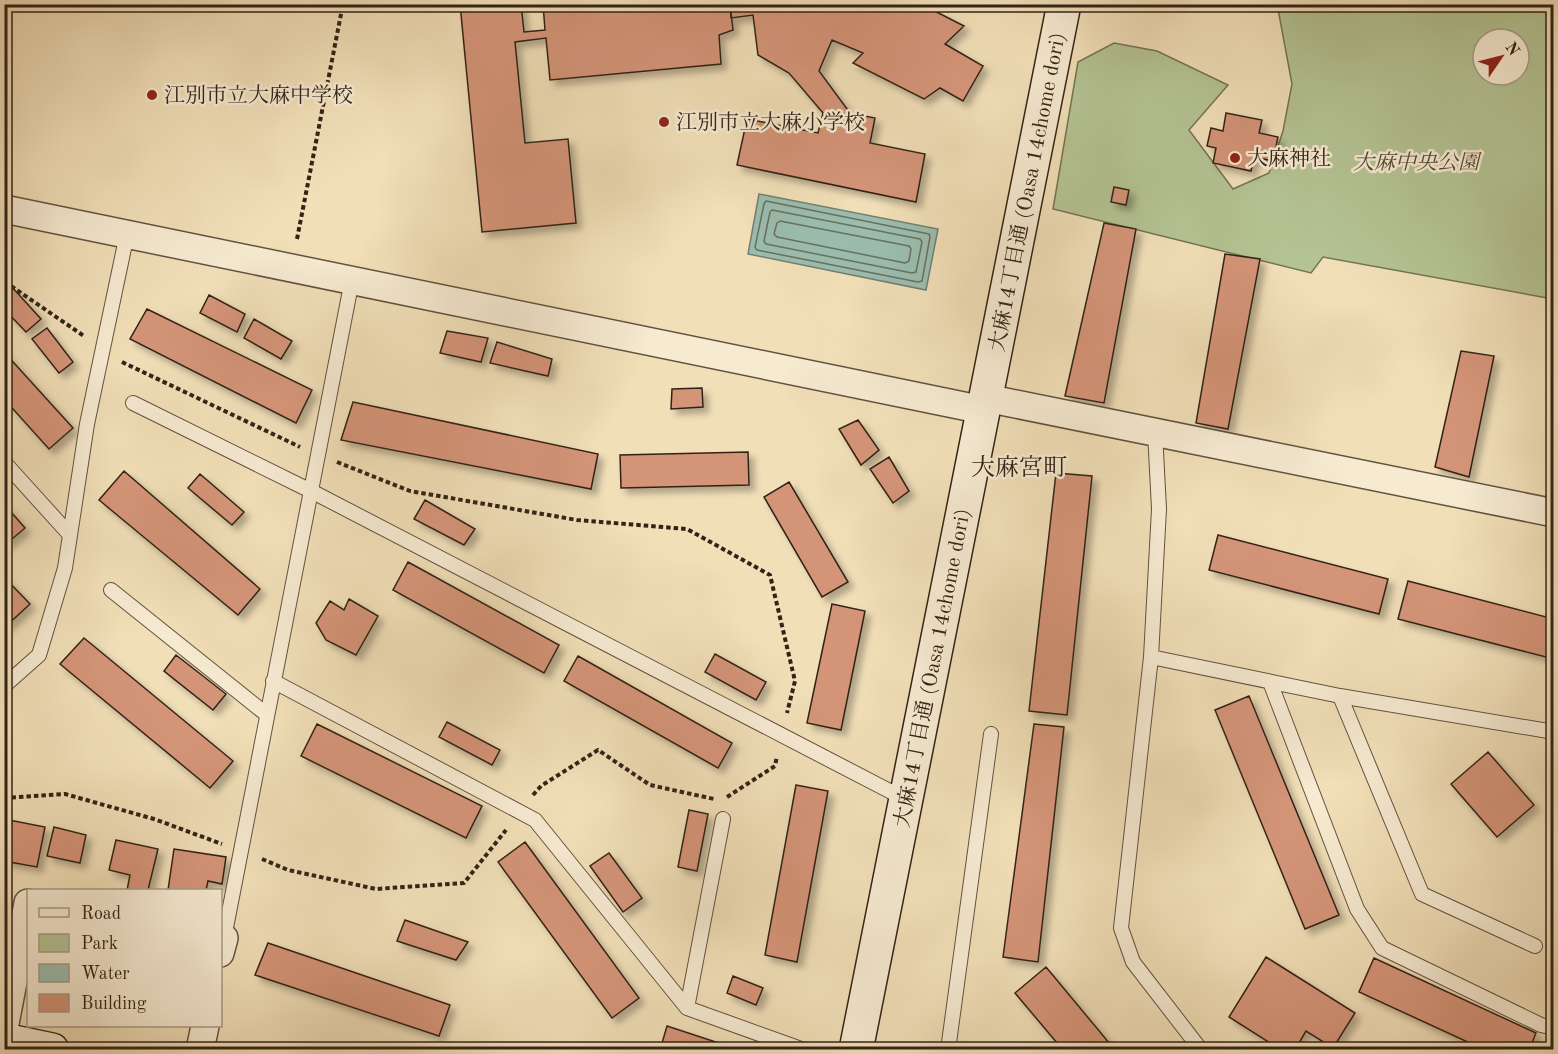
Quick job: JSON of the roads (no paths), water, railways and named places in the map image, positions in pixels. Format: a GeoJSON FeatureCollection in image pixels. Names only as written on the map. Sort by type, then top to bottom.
{"type":"FeatureCollection","features":[{"type":"Feature","properties":{"kind":"street","name":"大麻14丁目通 (Oasa 14chome dori)"},"geometry":{"type":"LineString","coordinates":[[856,1050],[1064,4]]}},
{"type":"Feature","properties":{"kind":"street"},"geometry":{"type":"LineString","coordinates":[[4,209],[291,268],[984,404],[1155,432],[1554,513]]}},
{"type":"Feature","properties":{"kind":"street"},"geometry":{"type":"LineString","coordinates":[[4,1029],[27,908]]}},
{"type":"Feature","properties":{"kind":"street"},"geometry":{"type":"LineString","coordinates":[[200,1050],[205,1027]]}},
{"type":"Feature","properties":{"kind":"street"},"geometry":{"type":"LineString","coordinates":[[4,1040],[52,1050]]}},
{"type":"Feature","properties":{"kind":"lane"},"geometry":{"type":"LineString","coordinates":[[4,686],[39,655],[65,568],[87,424],[126,234]]}},
{"type":"Feature","properties":{"kind":"lane"},"geometry":{"type":"LineString","coordinates":[[222,943],[352,280]]}},
{"type":"Feature","properties":{"kind":"lane"},"geometry":{"type":"LineString","coordinates":[[133,403],[311,491],[906,800]]}},
{"type":"Feature","properties":{"kind":"lane"},"geometry":{"type":"LineString","coordinates":[[1155,432],[1159,509],[1151,657],[1121,928],[1133,962],[1201,1050]]}},
{"type":"Feature","properties":{"kind":"lane"},"geometry":{"type":"LineString","coordinates":[[4,462],[70,535]]}},
{"type":"Feature","properties":{"kind":"lane"},"geometry":{"type":"LineString","coordinates":[[111,591],[266,714]]}},
{"type":"Feature","properties":{"kind":"lane"},"geometry":{"type":"LineString","coordinates":[[1151,657],[1340,696],[1554,732]]}},
{"type":"Feature","properties":{"kind":"lane"},"geometry":{"type":"LineString","coordinates":[[273,681],[535,820],[687,1008],[804,1050]]}},
{"type":"Feature","properties":{"kind":"lane"},"geometry":{"type":"LineString","coordinates":[[1270,682],[1357,909],[1382,948],[1541,1025],[1554,1028]]}},
{"type":"Feature","properties":{"kind":"lane"},"geometry":{"type":"LineString","coordinates":[[1340,696],[1422,894],[1535,946]]}},
{"type":"Feature","properties":{"kind":"lane"},"geometry":{"type":"LineString","coordinates":[[948,1050],[991,734]]}},
{"type":"Feature","properties":{"kind":"lane"},"geometry":{"type":"LineString","coordinates":[[687,1008],[723,819]]}},
{"type":"Feature","properties":{"kind":"water"},"geometry":{"type":"Polygon","coordinates":[[[759,194],[938,229],[926,290],[748,254],[759,194]]]}},
{"type":"Feature","properties":{"kind":"place","name":"江別市立大麻中学校"},"geometry":{"type":"Point","coordinates":[152,95]}},
{"type":"Feature","properties":{"kind":"place","name":"江別市立大麻小学校"},"geometry":{"type":"Point","coordinates":[664,122]}},
{"type":"Feature","properties":{"kind":"place","name":"大麻神社"},"geometry":{"type":"Point","coordinates":[1235,158]}},
{"type":"Feature","properties":{"kind":"district","name":"大麻宮町"},"geometry":{"type":"Point","coordinates":[1019,467]}},
{"type":"Feature","properties":{"kind":"park label","name":"大麻中央公園"},"geometry":{"type":"Point","coordinates":[1416,162]}}]}
